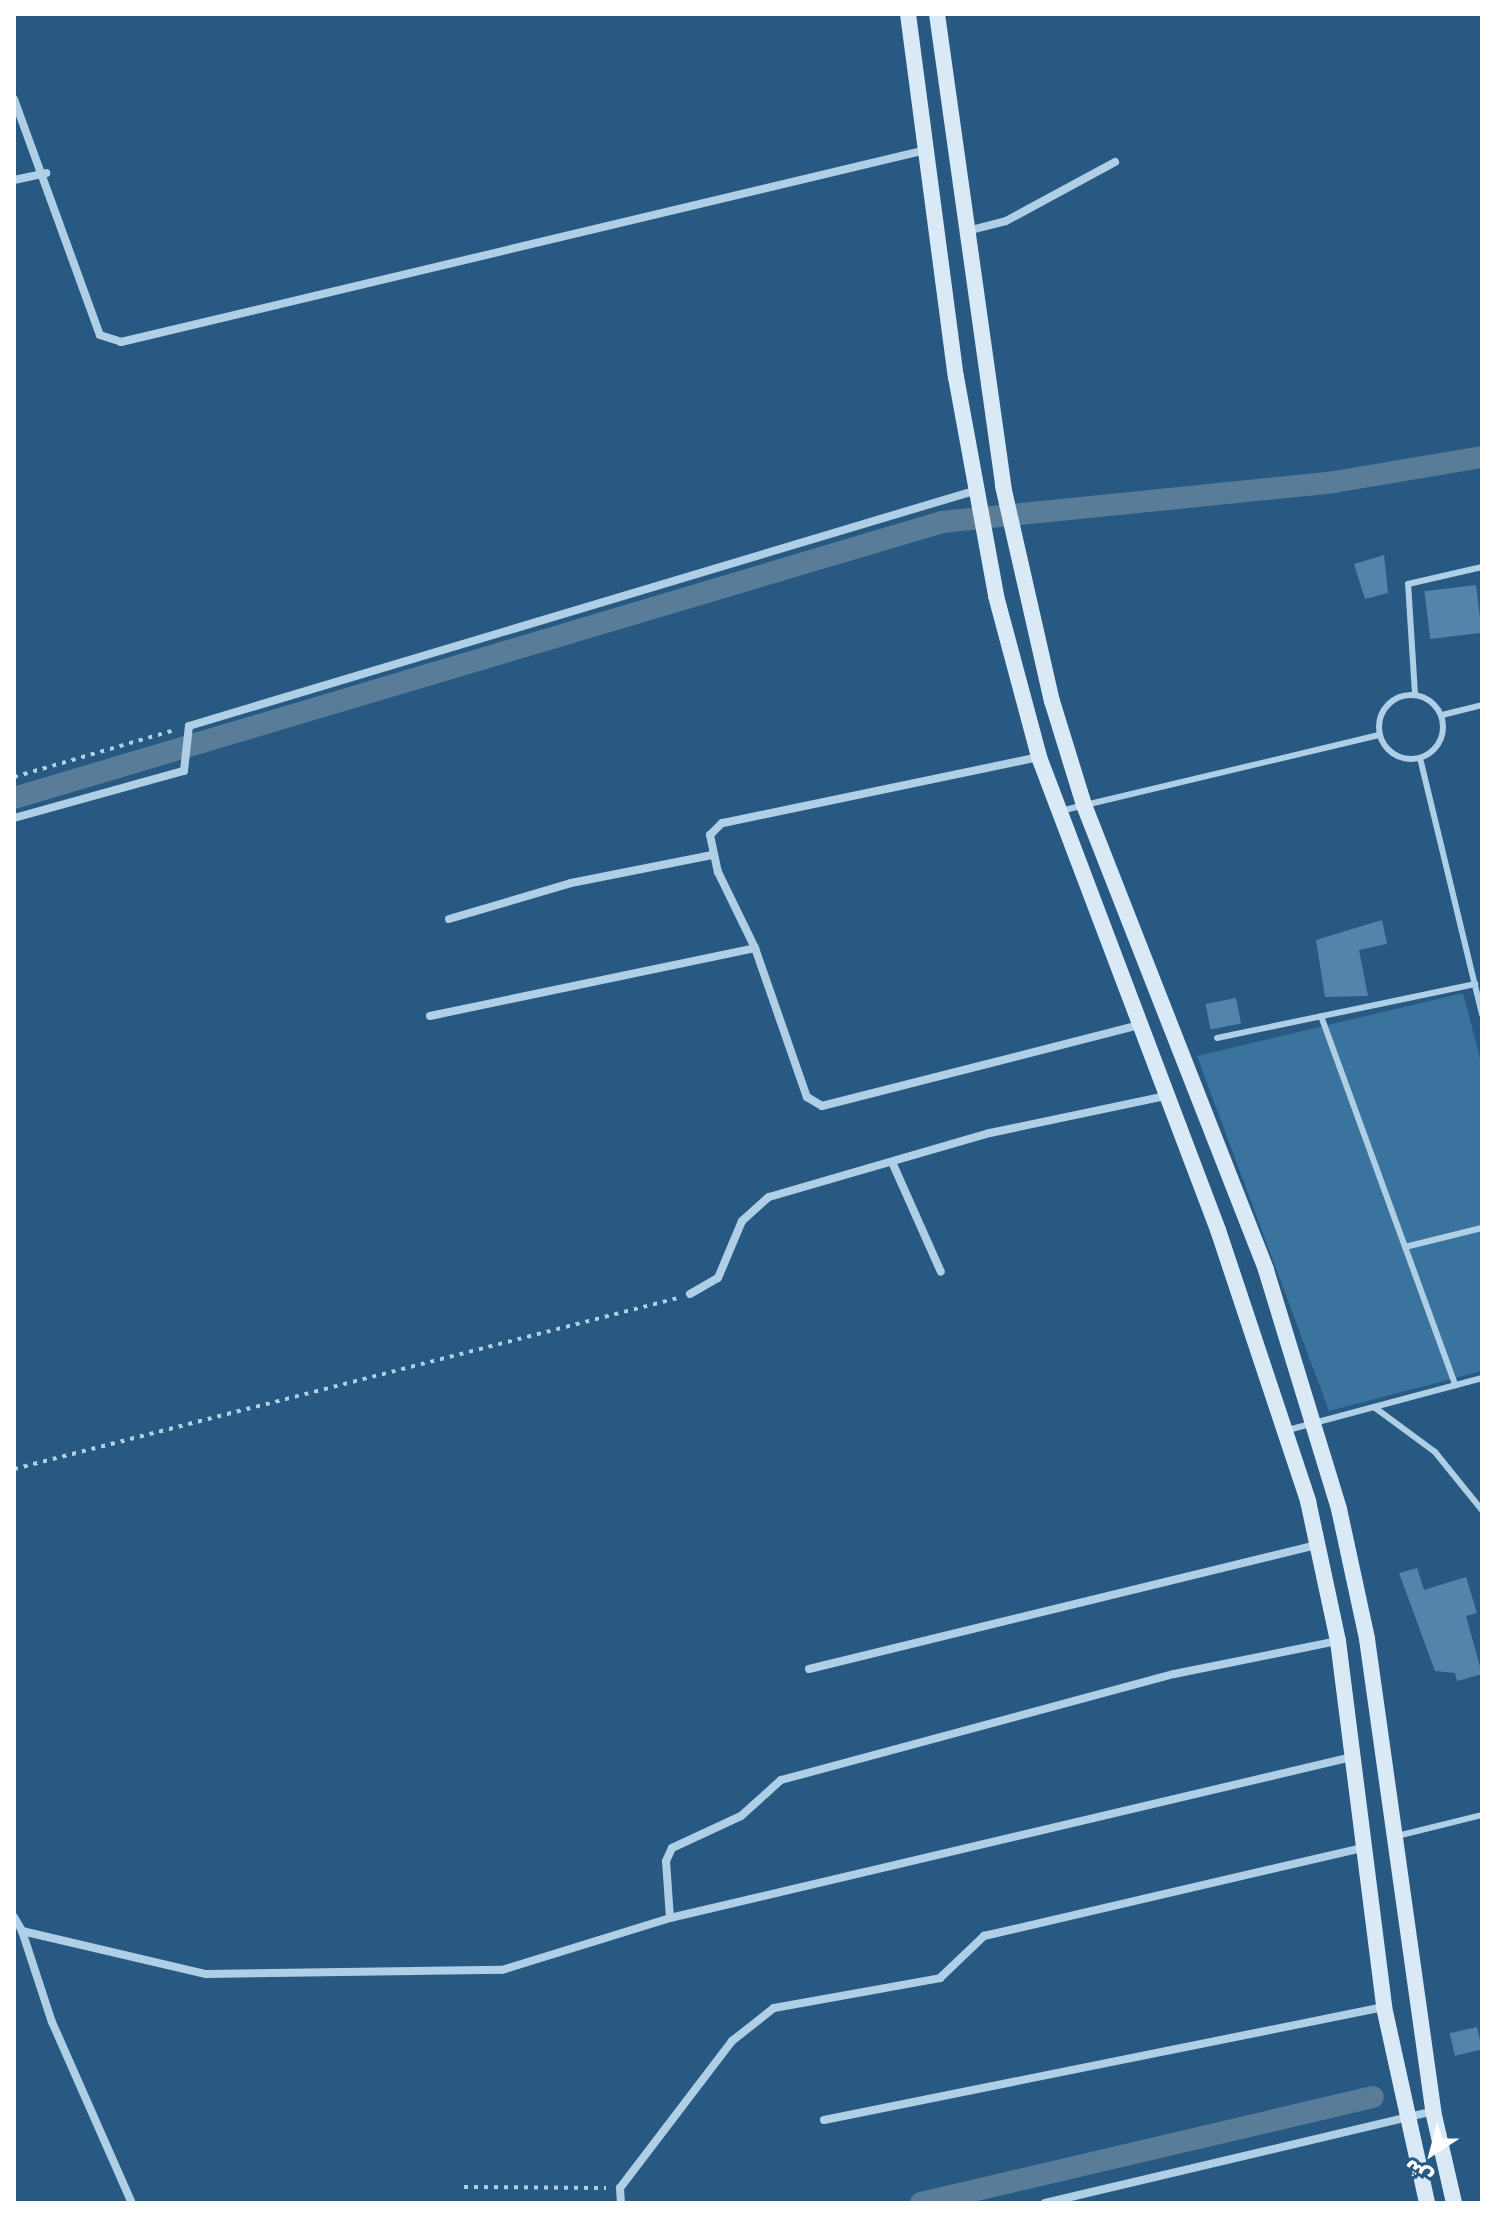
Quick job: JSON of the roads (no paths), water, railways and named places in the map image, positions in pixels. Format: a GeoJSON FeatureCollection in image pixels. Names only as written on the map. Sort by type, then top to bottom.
{"type":"FeatureCollection","features":[{"type":"Feature","properties":{"kind":"street"},"geometry":{"type":"LineString","coordinates":[[908,14],[974,491],[1039,757],[1288,1430],[1318,1544],[1338,1641],[1384,2007],[1427,2203]]}},
{"type":"Feature","properties":{"kind":"street"},"geometry":{"type":"LineString","coordinates":[[937,14],[966,231],[1017,557],[1084,805],[1266,1270],[1317,1422],[1367,1639],[1397,1836],[1433,2111],[1454,2203]]}},
{"type":"Feature","properties":{"kind":"street"},"geometry":{"type":"LineString","coordinates":[[14,99],[46,173],[100,335],[121,342],[926,150]]}},
{"type":"Feature","properties":{"kind":"street"},"geometry":{"type":"LineString","coordinates":[[966,231],[1006,221],[1115,162]]}},
{"type":"Feature","properties":{"kind":"street"},"geometry":{"type":"LineString","coordinates":[[14,180],[46,173]]}},
{"type":"Feature","properties":{"kind":"street"},"geometry":{"type":"LineString","coordinates":[[14,818],[184,771],[189,758],[185,738],[189,726],[974,491]]}},
{"type":"Feature","properties":{"kind":"street"},"geometry":{"type":"LineString","coordinates":[[1039,757],[722,823],[710,835],[712,855],[755,948],[807,1097],[822,1106],[1139,1025]]}},
{"type":"Feature","properties":{"kind":"street"},"geometry":{"type":"LineString","coordinates":[[449,919],[571,883],[712,855]]}},
{"type":"Feature","properties":{"kind":"street"},"geometry":{"type":"LineString","coordinates":[[430,1016],[755,948]]}},
{"type":"Feature","properties":{"kind":"street"},"geometry":{"type":"LineString","coordinates":[[690,1294],[718,1278],[754,1206],[892,1162],[1165,1096]]}},
{"type":"Feature","properties":{"kind":"street"},"geometry":{"type":"LineString","coordinates":[[892,1162],[941,1272]]}},
{"type":"Feature","properties":{"kind":"street"},"geometry":{"type":"LineString","coordinates":[[809,1669],[1318,1544]]}},
{"type":"Feature","properties":{"kind":"street"},"geometry":{"type":"LineString","coordinates":[[670,1918],[666,1861],[672,1848],[741,1816],[797,1773],[1174,1674],[1338,1641]]}},
{"type":"Feature","properties":{"kind":"street"},"geometry":{"type":"LineString","coordinates":[[22,1931],[206,1974],[313,1976],[502,1970],[557,1959],[670,1918],[1353,1757]]}},
{"type":"Feature","properties":{"kind":"street"},"geometry":{"type":"LineString","coordinates":[[621,2203],[620,2188],[732,2041],[774,2008],[940,1978],[984,1936],[1363,1848]]}},
{"type":"Feature","properties":{"kind":"street"},"geometry":{"type":"LineString","coordinates":[[14,1917],[22,1931],[52,2022],[132,2203]]}},
{"type":"Feature","properties":{"kind":"street"},"geometry":{"type":"LineString","coordinates":[[824,2120],[1384,2007]]}},
{"type":"Feature","properties":{"kind":"street"},"geometry":{"type":"LineString","coordinates":[[1045,2203],[1433,2111]]}},
{"type":"Feature","properties":{"kind":"lane"},"geometry":{"type":"LineString","coordinates":[[1442,715],[1415,694],[1408,584],[1482,567]]}},
{"type":"Feature","properties":{"kind":"lane"},"geometry":{"type":"LineString","coordinates":[[1380,735],[1391,701],[1415,694]]}},
{"type":"Feature","properties":{"kind":"lane"},"geometry":{"type":"LineString","coordinates":[[1442,715],[1482,705]]}},
{"type":"Feature","properties":{"kind":"lane"},"geometry":{"type":"LineString","coordinates":[[1380,735],[1396,755],[1420,758],[1439,742],[1442,715]]}},
{"type":"Feature","properties":{"kind":"lane"},"geometry":{"type":"LineString","coordinates":[[1059,811],[1380,735]]}},
{"type":"Feature","properties":{"kind":"lane"},"geometry":{"type":"LineString","coordinates":[[1420,758],[1482,1015]]}},
{"type":"Feature","properties":{"kind":"lane"},"geometry":{"type":"LineString","coordinates":[[1217,1038],[1475,984]]}},
{"type":"Feature","properties":{"kind":"lane"},"geometry":{"type":"LineString","coordinates":[[1321,1016],[1455,1385]]}},
{"type":"Feature","properties":{"kind":"lane"},"geometry":{"type":"LineString","coordinates":[[1405,1247],[1482,1228]]}},
{"type":"Feature","properties":{"kind":"lane"},"geometry":{"type":"LineString","coordinates":[[1288,1430],[1482,1378]]}},
{"type":"Feature","properties":{"kind":"lane"},"geometry":{"type":"LineString","coordinates":[[1374,1406],[1435,1452],[1482,1515]]}},
{"type":"Feature","properties":{"kind":"lane"},"geometry":{"type":"LineString","coordinates":[[1397,1836],[1482,1815]]}},
{"type":"Feature","properties":{"kind":"waterway"},"geometry":{"type":"LineString","coordinates":[[14,798],[942,522],[1334,482],[1482,457]]}},
{"type":"Feature","properties":{"kind":"waterway"},"geometry":{"type":"LineString","coordinates":[[921,2203],[1373,2097]]}}]}
